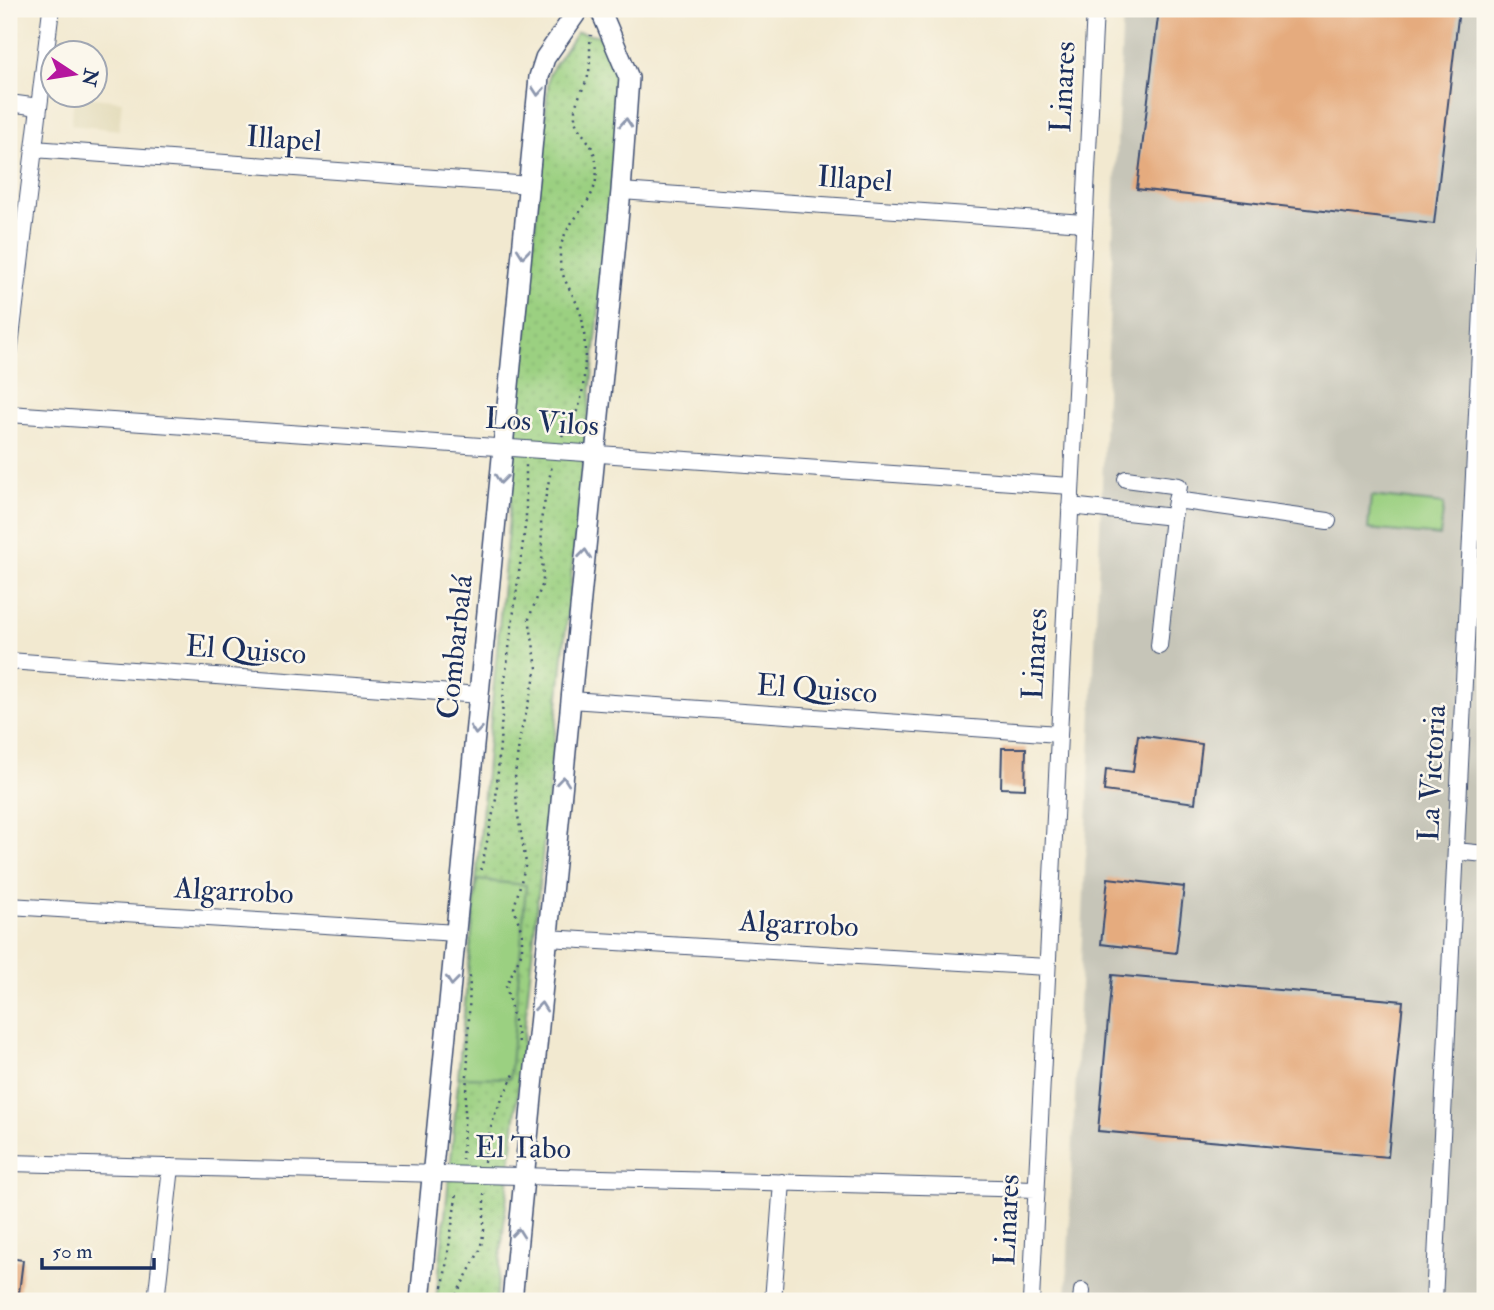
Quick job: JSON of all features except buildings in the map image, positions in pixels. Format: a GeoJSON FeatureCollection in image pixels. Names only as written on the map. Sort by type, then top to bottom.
{"type":"FeatureCollection","features":[{"type":"Feature","properties":{"kind":"main road","name":"Combarbalá"},"geometry":{"type":"LineString","coordinates":[[421,1301],[539,76],[545,58],[579,9]]}},
{"type":"Feature","properties":{"kind":"main road"},"geometry":{"type":"LineString","coordinates":[[512,1301],[621,191],[629,78],[601,22],[564,29]]}},
{"type":"Feature","properties":{"kind":"street"},"geometry":{"type":"LineString","coordinates":[[47,38],[51,9]]}},
{"type":"Feature","properties":{"kind":"street","name":"Linares"},"geometry":{"type":"LineString","coordinates":[[1031,1301],[1095,9]]}},
{"type":"Feature","properties":{"kind":"street"},"geometry":{"type":"LineString","coordinates":[[9,103],[38,107]]}},
{"type":"Feature","properties":{"kind":"street"},"geometry":{"type":"LineString","coordinates":[[9,354],[39,108]]}},
{"type":"Feature","properties":{"kind":"street","name":"Illapel"},"geometry":{"type":"LineString","coordinates":[[34,149],[530,185]]}},
{"type":"Feature","properties":{"kind":"street","name":"Illapel"},"geometry":{"type":"LineString","coordinates":[[621,191],[1084,223]]}},
{"type":"Feature","properties":{"kind":"street","name":"La Victoria"},"geometry":{"type":"LineString","coordinates":[[1434,1301],[1485,248]]}},
{"type":"Feature","properties":{"kind":"street","name":"Los Vilos"},"geometry":{"type":"LineString","coordinates":[[9,414],[1071,486]]}},
{"type":"Feature","properties":{"kind":"street"},"geometry":{"type":"LineString","coordinates":[[1126,479],[1179,486],[1159,646]]}},
{"type":"Feature","properties":{"kind":"street"},"geometry":{"type":"LineString","coordinates":[[1176,500],[1328,521]]}},
{"type":"Feature","properties":{"kind":"street"},"geometry":{"type":"LineString","coordinates":[[1070,506],[1174,517]]}},
{"type":"Feature","properties":{"kind":"street","name":"El Quisco"},"geometry":{"type":"LineString","coordinates":[[9,661],[480,695]]}},
{"type":"Feature","properties":{"kind":"street","name":"El Quisco"},"geometry":{"type":"LineString","coordinates":[[571,700],[1059,734]]}},
{"type":"Feature","properties":{"kind":"street"},"geometry":{"type":"LineString","coordinates":[[1456,851],[1485,854]]}},
{"type":"Feature","properties":{"kind":"street","name":"Algarrobo"},"geometry":{"type":"LineString","coordinates":[[9,906],[457,933]]}},
{"type":"Feature","properties":{"kind":"street","name":"Algarrobo"},"geometry":{"type":"LineString","coordinates":[[547,938],[1047,967]]}},
{"type":"Feature","properties":{"kind":"street","name":"El Tabo"},"geometry":{"type":"LineString","coordinates":[[9,1163],[1036,1189]]}},
{"type":"Feature","properties":{"kind":"street"},"geometry":{"type":"LineString","coordinates":[[156,1301],[171,1167]]}},
{"type":"Feature","properties":{"kind":"street"},"geometry":{"type":"LineString","coordinates":[[773,1301],[782,1182]]}},
{"type":"Feature","properties":{"kind":"path"},"geometry":{"type":"LineString","coordinates":[[598,428],[560,440],[579,407],[586,347],[583,319],[563,279],[560,255],[565,232],[588,200],[596,182],[596,160],[578,129],[575,117],[576,104],[589,73],[601,22]]}},
{"type":"Feature","properties":{"kind":"path"},"geometry":{"type":"LineString","coordinates":[[480,873],[495,799],[504,687],[526,519],[524,449]]}},
{"type":"Feature","properties":{"kind":"path"},"geometry":{"type":"LineString","coordinates":[[520,1048],[506,986],[522,952],[522,933],[514,908],[526,863],[517,810],[515,774],[520,736],[537,668],[529,618],[543,583],[541,520],[554,451]]}},
{"type":"Feature","properties":{"kind":"path"},"geometry":{"type":"LineString","coordinates":[[441,1301],[460,1175],[471,962]]}},
{"type":"Feature","properties":{"kind":"path"},"geometry":{"type":"LineString","coordinates":[[453,1301],[475,1261],[482,1240],[484,1175],[490,1130],[519,1060]]}},
{"type":"Feature","properties":{"kind":"shaded area"},"geometry":{"type":"Polygon","coordinates":[[[1123,9],[1485,9],[1485,1301],[1066,1301],[1123,9]]]}},
{"type":"Feature","properties":{"kind":"shaded area"},"geometry":{"type":"Polygon","coordinates":[[[108,100],[122,101],[119,130],[71,125],[73,108],[108,108],[108,100]]]}},
{"type":"Feature","properties":{"kind":"green space"},"geometry":{"type":"Polygon","coordinates":[[[577,32],[602,36],[623,80],[496,1301],[436,1301],[549,74],[577,32]]]}},
{"type":"Feature","properties":{"kind":"green space"},"geometry":{"type":"Polygon","coordinates":[[[1371,496],[1444,504],[1440,536],[1368,529],[1371,496]]]}},
{"type":"Feature","properties":{"kind":"green space"},"geometry":{"type":"Polygon","coordinates":[[[477,880],[526,885],[510,1078],[458,1077],[477,880]]]}}]}
